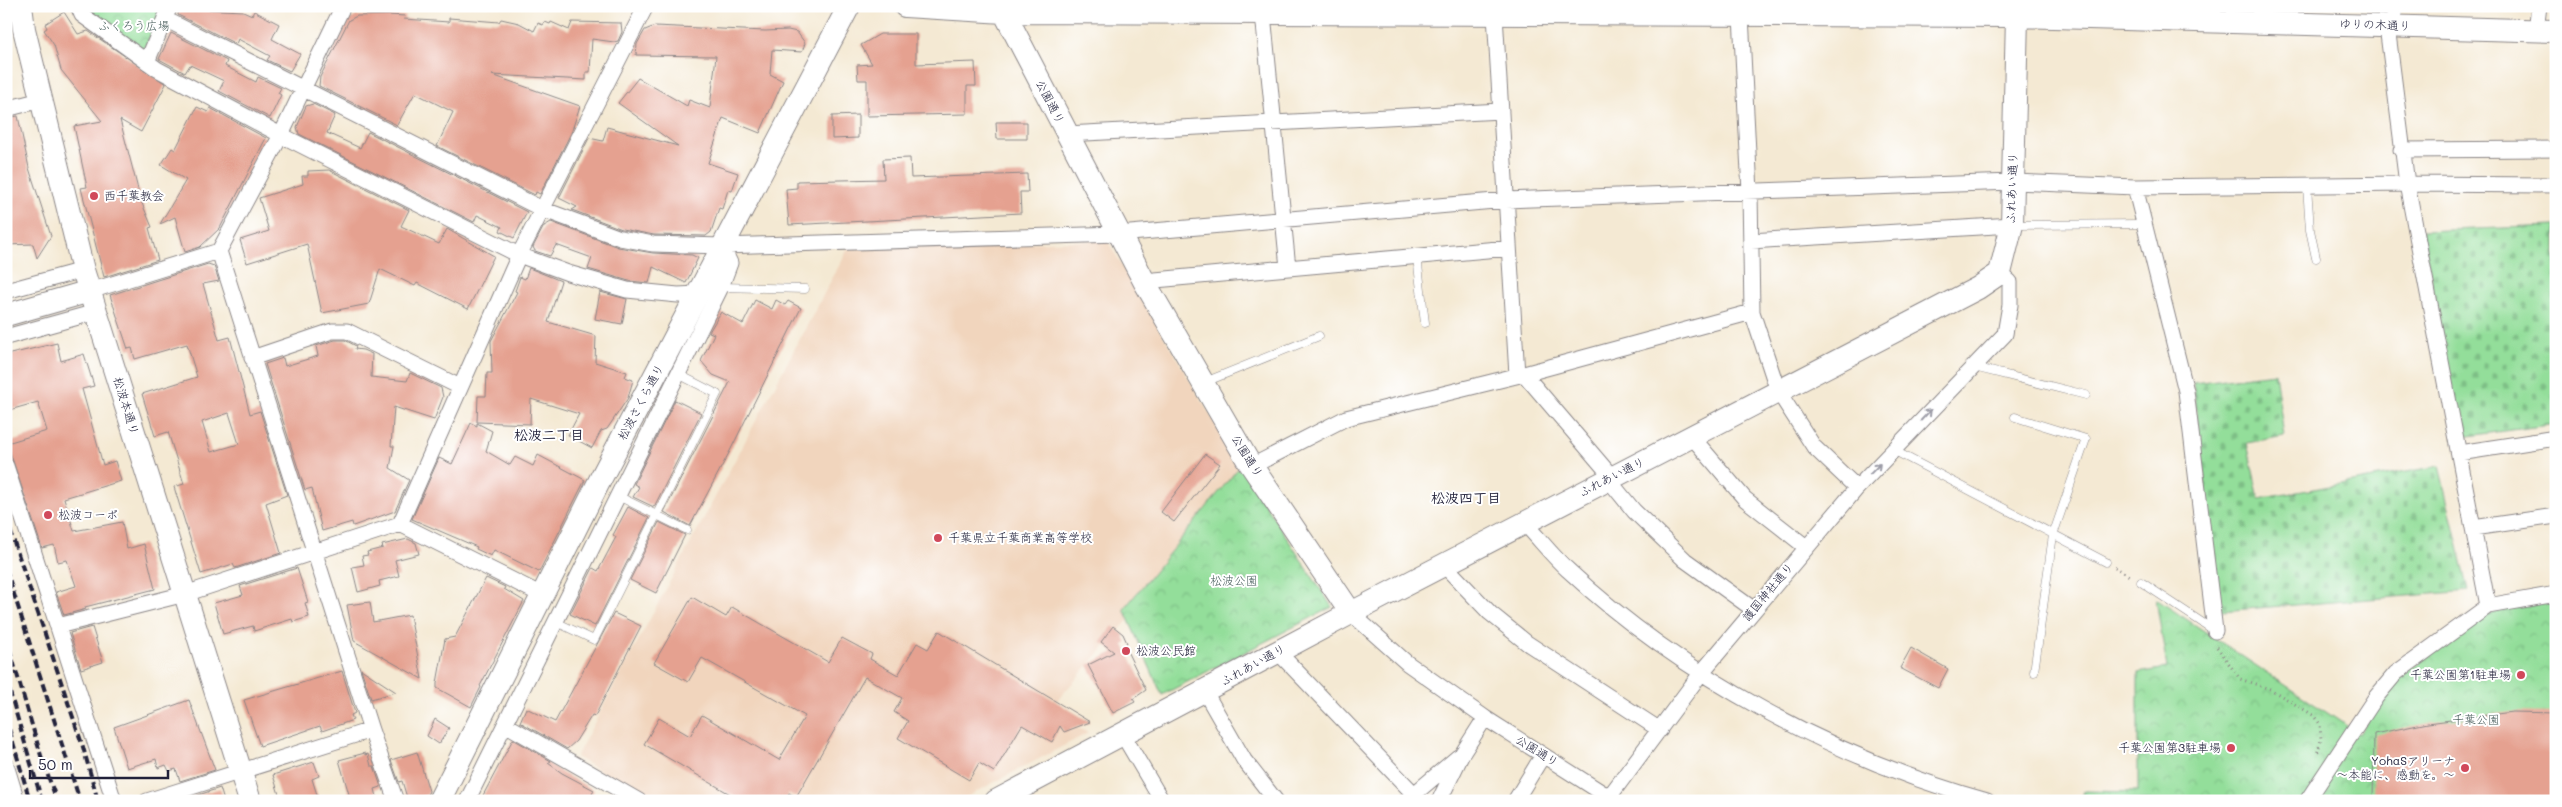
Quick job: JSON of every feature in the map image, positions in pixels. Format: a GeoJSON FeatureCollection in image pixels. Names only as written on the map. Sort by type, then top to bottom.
{"type":"FeatureCollection","features":[{"type":"Feature","properties":{"kind":"street","name":"松波本通り"},"geometry":{"type":"LineString","coordinates":[[21,6],[83,270],[250,801]]}},
{"type":"Feature","properties":{"kind":"street"},"geometry":{"type":"LineString","coordinates":[[78,6],[82,14],[147,62],[281,135],[519,254],[568,273],[627,290],[678,295],[698,294]]}},
{"type":"Feature","properties":{"kind":"street"},"geometry":{"type":"LineString","coordinates":[[6,337],[219,251],[281,135],[343,6]]}},
{"type":"Feature","properties":{"kind":"street"},"geometry":{"type":"LineString","coordinates":[[400,524],[519,254],[646,6]]}},
{"type":"Feature","properties":{"kind":"street","name":"松波さくら通り"},"geometry":{"type":"LineString","coordinates":[[440,801],[542,595],[722,246],[849,6]]}},
{"type":"Feature","properties":{"kind":"street","name":"ゆりの木通り"},"geometry":{"type":"LineString","coordinates":[[905,6],[1004,9],[1217,9],[1263,14],[1345,11],[1469,11],[1495,15],[1588,11],[1726,12],[1767,10],[2017,16],[2261,14],[2392,19],[2546,30]]}},
{"type":"Feature","properties":{"kind":"street"},"geometry":{"type":"LineString","coordinates":[[2539,6],[2546,30]]}},
{"type":"Feature","properties":{"kind":"street","name":"公園通り"},"geometry":{"type":"LineString","coordinates":[[1004,9],[1144,281],[1252,466],[1351,612],[1407,663],[1485,718],[1611,800]]}},
{"type":"Feature","properties":{"kind":"street"},"geometry":{"type":"LineString","coordinates":[[1726,12],[1750,192],[1752,312],[1778,391],[1814,447],[1857,488]]}},
{"type":"Feature","properties":{"kind":"street"},"geometry":{"type":"LineString","coordinates":[[147,62],[168,13],[303,89],[542,209],[620,238],[652,244],[722,246],[1119,234],[1506,200],[2012,182],[2136,187],[2407,184],[2556,186]]}},
{"type":"Feature","properties":{"kind":"street"},"geometry":{"type":"LineString","coordinates":[[1263,14],[1288,268]]}},
{"type":"Feature","properties":{"kind":"street"},"geometry":{"type":"LineString","coordinates":[[1495,15],[1509,248],[1520,375],[1610,478],[1634,511],[1685,560],[1753,609]]}},
{"type":"Feature","properties":{"kind":"street","name":"ふれあい通り"},"geometry":{"type":"LineString","coordinates":[[996,801],[1205,692],[1351,612],[1610,478],[1693,438],[1778,391],[1978,288],[2000,272],[2012,225],[2017,16]]}},
{"type":"Feature","properties":{"kind":"street"},"geometry":{"type":"LineString","coordinates":[[2392,19],[2401,150],[2488,606]]}},
{"type":"Feature","properties":{"kind":"street"},"geometry":{"type":"LineString","coordinates":[[6,109],[42,100]]}},
{"type":"Feature","properties":{"kind":"street"},"geometry":{"type":"LineString","coordinates":[[1067,134],[1501,111]]}},
{"type":"Feature","properties":{"kind":"street"},"geometry":{"type":"LineString","coordinates":[[2401,150],[2556,149]]}},
{"type":"Feature","properties":{"kind":"street"},"geometry":{"type":"LineString","coordinates":[[2136,187],[2143,224],[2186,390],[2214,631]]}},
{"type":"Feature","properties":{"kind":"street"},"geometry":{"type":"LineString","coordinates":[[1751,241],[2012,225]]}},
{"type":"Feature","properties":{"kind":"street"},"geometry":{"type":"LineString","coordinates":[[467,801],[721,287],[730,263],[722,246]]}},
{"type":"Feature","properties":{"kind":"street"},"geometry":{"type":"LineString","coordinates":[[1144,281],[1509,248]]}},
{"type":"Feature","properties":{"kind":"street"},"geometry":{"type":"LineString","coordinates":[[219,251],[313,551],[396,801]]}},
{"type":"Feature","properties":{"kind":"street"},"geometry":{"type":"LineString","coordinates":[[6,291],[83,270]]}},
{"type":"Feature","properties":{"kind":"street","name":"護国神社通り"},"geometry":{"type":"LineString","coordinates":[[1611,800],[1702,672],[1753,609],[1857,488],[1972,366],[2005,334],[2010,305],[2010,282],[2000,272]]}},
{"type":"Feature","properties":{"kind":"street"},"geometry":{"type":"LineString","coordinates":[[6,315],[93,301]]}},
{"type":"Feature","properties":{"kind":"street"},"geometry":{"type":"LineString","coordinates":[[1252,466],[1346,418],[1520,375],[1752,312]]}},
{"type":"Feature","properties":{"kind":"street"},"geometry":{"type":"LineString","coordinates":[[252,358],[332,330],[347,331],[460,387]]}},
{"type":"Feature","properties":{"kind":"street"},"geometry":{"type":"LineString","coordinates":[[1693,438],[1745,500],[1806,547]]}},
{"type":"Feature","properties":{"kind":"street"},"geometry":{"type":"LineString","coordinates":[[2459,453],[2556,438]]}},
{"type":"Feature","properties":{"kind":"street"},"geometry":{"type":"LineString","coordinates":[[6,466],[114,801]]}},
{"type":"Feature","properties":{"kind":"street"},"geometry":{"type":"LineString","coordinates":[[2473,528],[2556,516]]}},
{"type":"Feature","properties":{"kind":"street"},"geometry":{"type":"LineString","coordinates":[[1524,523],[1567,569],[1614,610],[1702,672],[1785,721],[1880,765],[1937,787],[1987,801]]}},
{"type":"Feature","properties":{"kind":"street"},"geometry":{"type":"LineString","coordinates":[[58,626],[185,594],[400,524],[542,595]]}},
{"type":"Feature","properties":{"kind":"street"},"geometry":{"type":"LineString","coordinates":[[1444,564],[1490,613],[1527,643],[1660,730]]}},
{"type":"Feature","properties":{"kind":"street"},"geometry":{"type":"LineString","coordinates":[[2307,801],[2376,697],[2396,673],[2488,606],[2556,594]]}},
{"type":"Feature","properties":{"kind":"street"},"geometry":{"type":"LineString","coordinates":[[1277,651],[1409,797],[1462,754]]}},
{"type":"Feature","properties":{"kind":"street"},"geometry":{"type":"LineString","coordinates":[[1205,692],[1244,760],[1276,801]]}},
{"type":"Feature","properties":{"kind":"street"},"geometry":{"type":"LineString","coordinates":[[1439,801],[1462,754],[1485,718]]}},
{"type":"Feature","properties":{"kind":"street"},"geometry":{"type":"LineString","coordinates":[[505,724],[639,801]]}},
{"type":"Feature","properties":{"kind":"street"},"geometry":{"type":"LineString","coordinates":[[147,801],[371,730]]}},
{"type":"Feature","properties":{"kind":"street"},"geometry":{"type":"LineString","coordinates":[[1123,735],[1162,801]]}},
{"type":"Feature","properties":{"kind":"street"},"geometry":{"type":"LineString","coordinates":[[1515,801],[1543,755]]}},
{"type":"Feature","properties":{"kind":"street"},"geometry":{"type":"LineString","coordinates":[[6,765],[16,801]]}},
{"type":"Feature","properties":{"kind":"lane"},"geometry":{"type":"LineString","coordinates":[[2307,186],[2310,230],[2316,258]]}},
{"type":"Feature","properties":{"kind":"lane"},"geometry":{"type":"LineString","coordinates":[[2012,225],[2143,224]]}},
{"type":"Feature","properties":{"kind":"lane"},"geometry":{"type":"LineString","coordinates":[[1417,257],[1425,323]]}},
{"type":"Feature","properties":{"kind":"lane"},"geometry":{"type":"LineString","coordinates":[[721,287],[805,289]]}},
{"type":"Feature","properties":{"kind":"lane"},"geometry":{"type":"LineString","coordinates":[[1203,383],[1319,336]]}},
{"type":"Feature","properties":{"kind":"lane"},"geometry":{"type":"LineString","coordinates":[[1972,366],[2086,394]]}},
{"type":"Feature","properties":{"kind":"lane"},"geometry":{"type":"LineString","coordinates":[[556,622],[594,640],[717,394],[678,374]]}},
{"type":"Feature","properties":{"kind":"lane"},"geometry":{"type":"LineString","coordinates":[[2015,417],[2086,439],[2052,535],[2034,672]]}},
{"type":"Feature","properties":{"kind":"lane"},"geometry":{"type":"LineString","coordinates":[[1893,450],[2106,562]]}},
{"type":"Feature","properties":{"kind":"lane"},"geometry":{"type":"LineString","coordinates":[[618,496],[687,530]]}},
{"type":"Feature","properties":{"kind":"lane"},"geometry":{"type":"LineString","coordinates":[[2141,582],[2214,631]]}},
{"type":"Feature","properties":{"kind":"path"},"geometry":{"type":"LineString","coordinates":[[2106,562],[2141,582]]}},
{"type":"Feature","properties":{"kind":"path"},"geometry":{"type":"LineString","coordinates":[[2214,631],[2217,647],[2240,679],[2270,688],[2314,715],[2320,724],[2321,740],[2315,762]]}},
{"type":"Feature","properties":{"kind":"shaded area","name":"千葉県立千葉商業高等学校"},"geometry":{"type":"Polygon","coordinates":[[[1107,240],[1240,466],[1124,608],[1129,619],[1047,712],[1088,733],[959,801],[653,801],[576,757],[848,249],[1107,240]]]}},
{"type":"Feature","properties":{"kind":"green space","name":"ふくろう広場"},"geometry":{"type":"Polygon","coordinates":[[[162,6],[145,48],[136,51],[86,14],[88,7],[162,6]]]}},
{"type":"Feature","properties":{"kind":"green space"},"geometry":{"type":"Polygon","coordinates":[[[2556,226],[2556,424],[2461,437],[2422,231],[2556,226]]]}},
{"type":"Feature","properties":{"kind":"green space"},"geometry":{"type":"Polygon","coordinates":[[[2275,373],[2284,436],[2247,443],[2259,499],[2439,466],[2469,591],[2221,611],[2193,383],[2275,373]]]}},
{"type":"Feature","properties":{"kind":"green space","name":"松波公園"},"geometry":{"type":"Polygon","coordinates":[[[1240,466],[1332,607],[1162,695],[1124,609],[1240,466]]]}},
{"type":"Feature","properties":{"kind":"green space","name":"千葉公園"},"geometry":{"type":"Polygon","coordinates":[[[2156,599],[2359,734],[2380,701],[2402,674],[2484,616],[2508,609],[2556,602],[2556,801],[2081,801],[2084,791],[2138,792],[2138,673],[2167,668],[2156,599]]]}},
{"type":"Feature","properties":{"kind":"building"},"geometry":{"type":"Polygon","coordinates":[[[179,8],[243,11],[252,15],[254,11],[279,24],[272,39],[300,54],[290,71],[267,60],[270,56],[238,39],[236,44],[178,15],[179,8]]]}},
{"type":"Feature","properties":{"kind":"building"},"geometry":{"type":"Polygon","coordinates":[[[64,12],[78,34],[88,31],[166,84],[141,132],[120,120],[141,201],[152,227],[149,228],[158,260],[104,277],[81,188],[87,187],[74,126],[102,121],[61,70],[54,45],[44,30],[47,28],[45,24],[64,12]]]}},
{"type":"Feature","properties":{"kind":"building"},"geometry":{"type":"Polygon","coordinates":[[[357,16],[405,16],[404,19],[449,22],[449,18],[499,22],[501,19],[519,23],[534,31],[538,23],[543,25],[545,22],[550,24],[551,22],[569,30],[572,22],[621,23],[622,32],[618,41],[592,39],[590,72],[586,72],[586,80],[492,75],[580,106],[571,133],[540,194],[536,192],[535,195],[437,146],[453,112],[415,93],[397,125],[319,86],[320,77],[349,20],[357,16]]]}},
{"type":"Feature","properties":{"kind":"building"},"geometry":{"type":"Polygon","coordinates":[[[655,26],[765,31],[788,30],[797,32],[805,43],[802,52],[772,50],[770,74],[783,81],[760,133],[723,118],[708,163],[738,173],[732,191],[728,190],[722,209],[719,208],[711,232],[706,236],[654,235],[622,229],[572,210],[577,207],[559,198],[589,138],[603,141],[607,127],[678,146],[618,103],[638,78],[687,106],[689,100],[710,108],[716,56],[636,55],[637,44],[645,30],[655,26]]]}},
{"type":"Feature","properties":{"kind":"building"},"geometry":{"type":"Polygon","coordinates":[[[171,33],[227,61],[225,66],[256,82],[258,77],[281,88],[278,93],[281,95],[270,118],[219,91],[224,81],[190,65],[185,73],[159,59],[171,33]]]}},
{"type":"Feature","properties":{"kind":"building"},"geometry":{"type":"Polygon","coordinates":[[[880,34],[916,34],[916,64],[975,62],[976,86],[967,86],[967,114],[867,116],[867,80],[858,80],[857,65],[872,64],[861,45],[880,34]]]}},
{"type":"Feature","properties":{"kind":"building"},"geometry":{"type":"Polygon","coordinates":[[[313,104],[335,115],[327,133],[360,148],[368,132],[527,212],[514,238],[500,231],[502,227],[477,215],[474,222],[299,134],[297,127],[306,106],[313,104]]]}},
{"type":"Feature","properties":{"kind":"building"},"geometry":{"type":"Polygon","coordinates":[[[197,107],[208,112],[210,108],[266,138],[220,228],[200,247],[185,252],[175,217],[160,224],[186,180],[161,165],[172,148],[175,150],[197,107]]]}},
{"type":"Feature","properties":{"kind":"building"},"geometry":{"type":"Polygon","coordinates":[[[858,115],[858,138],[832,139],[832,116],[858,115]]]}},
{"type":"Feature","properties":{"kind":"building"},"geometry":{"type":"Polygon","coordinates":[[[18,116],[29,168],[51,236],[37,258],[33,244],[6,245],[6,118],[18,116]]]}},
{"type":"Feature","properties":{"kind":"building"},"geometry":{"type":"Polygon","coordinates":[[[996,122],[1027,122],[1027,139],[997,139],[996,122]]]}},
{"type":"Feature","properties":{"kind":"building"},"geometry":{"type":"Polygon","coordinates":[[[910,158],[911,178],[1027,174],[1028,192],[1020,192],[1021,213],[789,225],[786,189],[797,188],[797,181],[884,179],[883,159],[910,158]]]}},
{"type":"Feature","properties":{"kind":"building"},"geometry":{"type":"Polygon","coordinates":[[[329,170],[409,210],[401,226],[439,244],[447,229],[494,256],[468,309],[417,283],[415,286],[380,269],[369,304],[322,313],[307,244],[247,263],[240,240],[269,231],[259,198],[303,184],[302,176],[308,176],[308,171],[329,170]]]}},
{"type":"Feature","properties":{"kind":"building"},"geometry":{"type":"Polygon","coordinates":[[[551,222],[618,247],[653,253],[692,255],[698,258],[686,283],[653,267],[649,283],[629,281],[588,269],[592,258],[556,245],[550,256],[535,251],[533,247],[544,226],[551,222]]]}},
{"type":"Feature","properties":{"kind":"building"},"geometry":{"type":"Polygon","coordinates":[[[208,264],[214,266],[219,281],[203,284],[219,340],[230,337],[250,414],[260,411],[287,495],[266,503],[281,553],[235,568],[233,564],[201,574],[174,487],[184,484],[168,432],[155,436],[142,394],[197,377],[187,344],[135,359],[132,348],[128,349],[110,295],[208,264]],[[229,413],[202,422],[211,452],[239,444],[229,413]]]}},
{"type":"Feature","properties":{"kind":"building"},"geometry":{"type":"Polygon","coordinates":[[[529,268],[561,281],[548,322],[596,336],[595,362],[627,372],[625,377],[633,380],[628,398],[607,429],[601,431],[592,448],[568,435],[579,414],[531,399],[530,424],[477,422],[478,396],[486,396],[487,373],[492,373],[491,341],[517,292],[515,291],[520,277],[525,279],[529,268]]]}},
{"type":"Feature","properties":{"kind":"building"},"geometry":{"type":"Polygon","coordinates":[[[600,292],[627,299],[622,324],[595,319],[600,292]]]}},
{"type":"Feature","properties":{"kind":"building"},"geometry":{"type":"Polygon","coordinates":[[[755,300],[772,309],[776,300],[785,305],[788,301],[801,308],[730,451],[690,526],[664,512],[730,382],[713,375],[701,361],[714,334],[709,332],[721,312],[743,324],[755,300]]]}},
{"type":"Feature","properties":{"kind":"building"},"geometry":{"type":"Polygon","coordinates":[[[335,340],[345,340],[356,346],[355,349],[372,354],[371,377],[407,381],[410,373],[441,388],[443,397],[434,420],[394,407],[391,446],[394,446],[390,468],[409,480],[395,511],[353,526],[352,522],[322,531],[312,488],[305,490],[265,364],[283,358],[285,366],[318,356],[316,346],[335,340]]]}},
{"type":"Feature","properties":{"kind":"building"},"geometry":{"type":"Polygon","coordinates":[[[57,343],[61,361],[84,354],[94,386],[82,389],[103,465],[115,461],[121,481],[64,498],[74,531],[122,522],[127,549],[144,544],[155,589],[85,607],[86,609],[64,615],[56,592],[76,586],[67,560],[58,562],[54,545],[42,548],[7,443],[47,431],[38,402],[6,411],[6,355],[57,343]]]}},
{"type":"Feature","properties":{"kind":"building"},"geometry":{"type":"Polygon","coordinates":[[[675,400],[701,413],[654,507],[633,497],[639,487],[634,484],[675,400]]]}},
{"type":"Feature","properties":{"kind":"building"},"geometry":{"type":"Polygon","coordinates":[[[471,423],[477,426],[477,423],[492,431],[486,451],[510,465],[515,457],[533,466],[538,455],[585,480],[539,572],[494,550],[491,556],[476,549],[477,547],[412,519],[439,458],[452,464],[471,423]]]}},
{"type":"Feature","properties":{"kind":"building"},"geometry":{"type":"Polygon","coordinates":[[[1205,454],[1220,464],[1174,522],[1161,512],[1205,454]]]}},
{"type":"Feature","properties":{"kind":"building"},"geometry":{"type":"Polygon","coordinates":[[[628,507],[649,518],[595,626],[570,614],[593,568],[598,571],[616,537],[613,535],[628,507]]]}},
{"type":"Feature","properties":{"kind":"building"},"geometry":{"type":"Polygon","coordinates":[[[659,522],[685,535],[656,593],[630,580],[659,522]]]}},
{"type":"Feature","properties":{"kind":"building"},"geometry":{"type":"Polygon","coordinates":[[[408,539],[416,543],[419,554],[395,560],[399,576],[379,581],[380,586],[358,592],[352,567],[364,565],[362,556],[368,555],[367,552],[383,548],[382,545],[408,539]]]}},
{"type":"Feature","properties":{"kind":"building"},"geometry":{"type":"Polygon","coordinates":[[[297,568],[308,602],[305,603],[309,617],[293,622],[292,619],[254,631],[253,626],[223,634],[214,603],[243,595],[240,586],[297,568]]]}},
{"type":"Feature","properties":{"kind":"building"},"geometry":{"type":"Polygon","coordinates":[[[486,578],[505,587],[504,589],[524,601],[471,707],[437,688],[437,683],[445,639],[455,637],[486,578]]]}},
{"type":"Feature","properties":{"kind":"building"},"geometry":{"type":"Polygon","coordinates":[[[692,597],[726,617],[732,607],[828,662],[842,638],[872,654],[870,659],[898,675],[917,643],[928,649],[939,631],[1090,722],[1064,732],[1060,726],[1052,742],[1022,725],[994,772],[979,763],[969,780],[898,738],[908,721],[894,712],[902,698],[865,677],[796,797],[789,793],[784,801],[742,801],[644,744],[659,718],[690,736],[702,715],[779,760],[805,716],[702,658],[688,682],[654,663],[692,597]]]}},
{"type":"Feature","properties":{"kind":"building"},"geometry":{"type":"Polygon","coordinates":[[[370,602],[373,622],[410,615],[422,679],[354,641],[347,605],[370,602]]]}},
{"type":"Feature","properties":{"kind":"building"},"geometry":{"type":"Polygon","coordinates":[[[614,613],[641,626],[595,716],[592,715],[576,741],[567,749],[520,722],[526,708],[555,722],[614,613]]]}},
{"type":"Feature","properties":{"kind":"building"},"geometry":{"type":"Polygon","coordinates":[[[1113,626],[1123,634],[1127,643],[1124,645],[1146,690],[1133,699],[1135,702],[1113,713],[1088,665],[1114,652],[1101,642],[1113,626]]]}},
{"type":"Feature","properties":{"kind":"building"},"geometry":{"type":"Polygon","coordinates":[[[92,627],[103,662],[81,669],[70,633],[92,627]]]}},
{"type":"Feature","properties":{"kind":"building"},"geometry":{"type":"Polygon","coordinates":[[[1911,648],[1948,669],[1938,688],[1900,668],[1911,648]]]}},
{"type":"Feature","properties":{"kind":"building"},"geometry":{"type":"Polygon","coordinates":[[[361,669],[396,692],[371,699],[361,669]]]}},
{"type":"Feature","properties":{"kind":"building"},"geometry":{"type":"Polygon","coordinates":[[[342,671],[355,713],[351,715],[353,720],[322,731],[320,726],[260,746],[244,700],[342,671]]]}},
{"type":"Feature","properties":{"kind":"building"},"geometry":{"type":"Polygon","coordinates":[[[189,700],[215,770],[180,781],[176,769],[169,771],[166,765],[158,768],[156,759],[127,768],[114,727],[189,700]]]}},
{"type":"Feature","properties":{"kind":"building","name":"YohaSアリーナ ～本能に、感動を。～"},"geometry":{"type":"Polygon","coordinates":[[[2512,712],[2556,713],[2556,801],[2373,801],[2374,734],[2428,723],[2512,712]]]}},
{"type":"Feature","properties":{"kind":"building"},"geometry":{"type":"Polygon","coordinates":[[[435,719],[449,728],[439,744],[427,736],[435,719]]]}},
{"type":"Feature","properties":{"kind":"building"},"geometry":{"type":"Polygon","coordinates":[[[513,739],[551,761],[548,763],[562,773],[594,790],[589,801],[480,801],[513,739]]]}},
{"type":"Feature","properties":{"kind":"building"},"geometry":{"type":"Polygon","coordinates":[[[417,752],[429,791],[427,795],[408,801],[402,781],[399,782],[391,760],[417,752]]]}},
{"type":"Feature","properties":{"kind":"building"},"geometry":{"type":"Polygon","coordinates":[[[365,753],[365,755],[368,754],[371,766],[374,766],[381,787],[375,789],[378,801],[351,801],[339,760],[365,753]]]}},
{"type":"Feature","properties":{"kind":"building"},"geometry":{"type":"Polygon","coordinates":[[[314,762],[319,776],[312,779],[319,801],[281,801],[273,775],[314,762]]]}},
{"type":"Feature","properties":{"kind":"building"},"geometry":{"type":"Polygon","coordinates":[[[220,788],[224,801],[186,801],[186,799],[220,788]]]}},
{"type":"Feature","properties":{"kind":"railway"},"geometry":{"type":"LineString","coordinates":[[6,518],[83,747],[98,801]]}},
{"type":"Feature","properties":{"kind":"railway"},"geometry":{"type":"LineString","coordinates":[[6,569],[80,801]]}},
{"type":"Feature","properties":{"kind":"railway"},"geometry":{"type":"LineString","coordinates":[[6,637],[42,759],[57,801]]}},
{"type":"Feature","properties":{"kind":"railway"},"geometry":{"type":"LineString","coordinates":[[6,679],[42,801]]}},
{"type":"Feature","properties":{"kind":"railway"},"geometry":{"type":"LineString","coordinates":[[6,718],[30,801]]}},
{"type":"Feature","properties":{"kind":"place","name":"西千葉教会"},"geometry":{"type":"Point","coordinates":[94,196]}},
{"type":"Feature","properties":{"kind":"place","name":"松波コーポ"},"geometry":{"type":"Point","coordinates":[48,515]}},
{"type":"Feature","properties":{"kind":"place","name":"千葉県立千葉商業高等学校"},"geometry":{"type":"Point","coordinates":[938,538]}},
{"type":"Feature","properties":{"kind":"place","name":"松波公民館"},"geometry":{"type":"Point","coordinates":[1126,651]}},
{"type":"Feature","properties":{"kind":"place","name":"千葉公園第1駐車場"},"geometry":{"type":"Point","coordinates":[2521,675]}},
{"type":"Feature","properties":{"kind":"place","name":"千葉公園第3駐車場"},"geometry":{"type":"Point","coordinates":[2231,748]}},
{"type":"Feature","properties":{"kind":"place","name":"YohaSアリーナ ～本能に、感動を。～"},"geometry":{"type":"Point","coordinates":[2465,768]}},
{"type":"Feature","properties":{"kind":"district","name":"松波二丁目"},"geometry":{"type":"Point","coordinates":[549,435]}},
{"type":"Feature","properties":{"kind":"district","name":"松波四丁目"},"geometry":{"type":"Point","coordinates":[1466,498]}}]}
